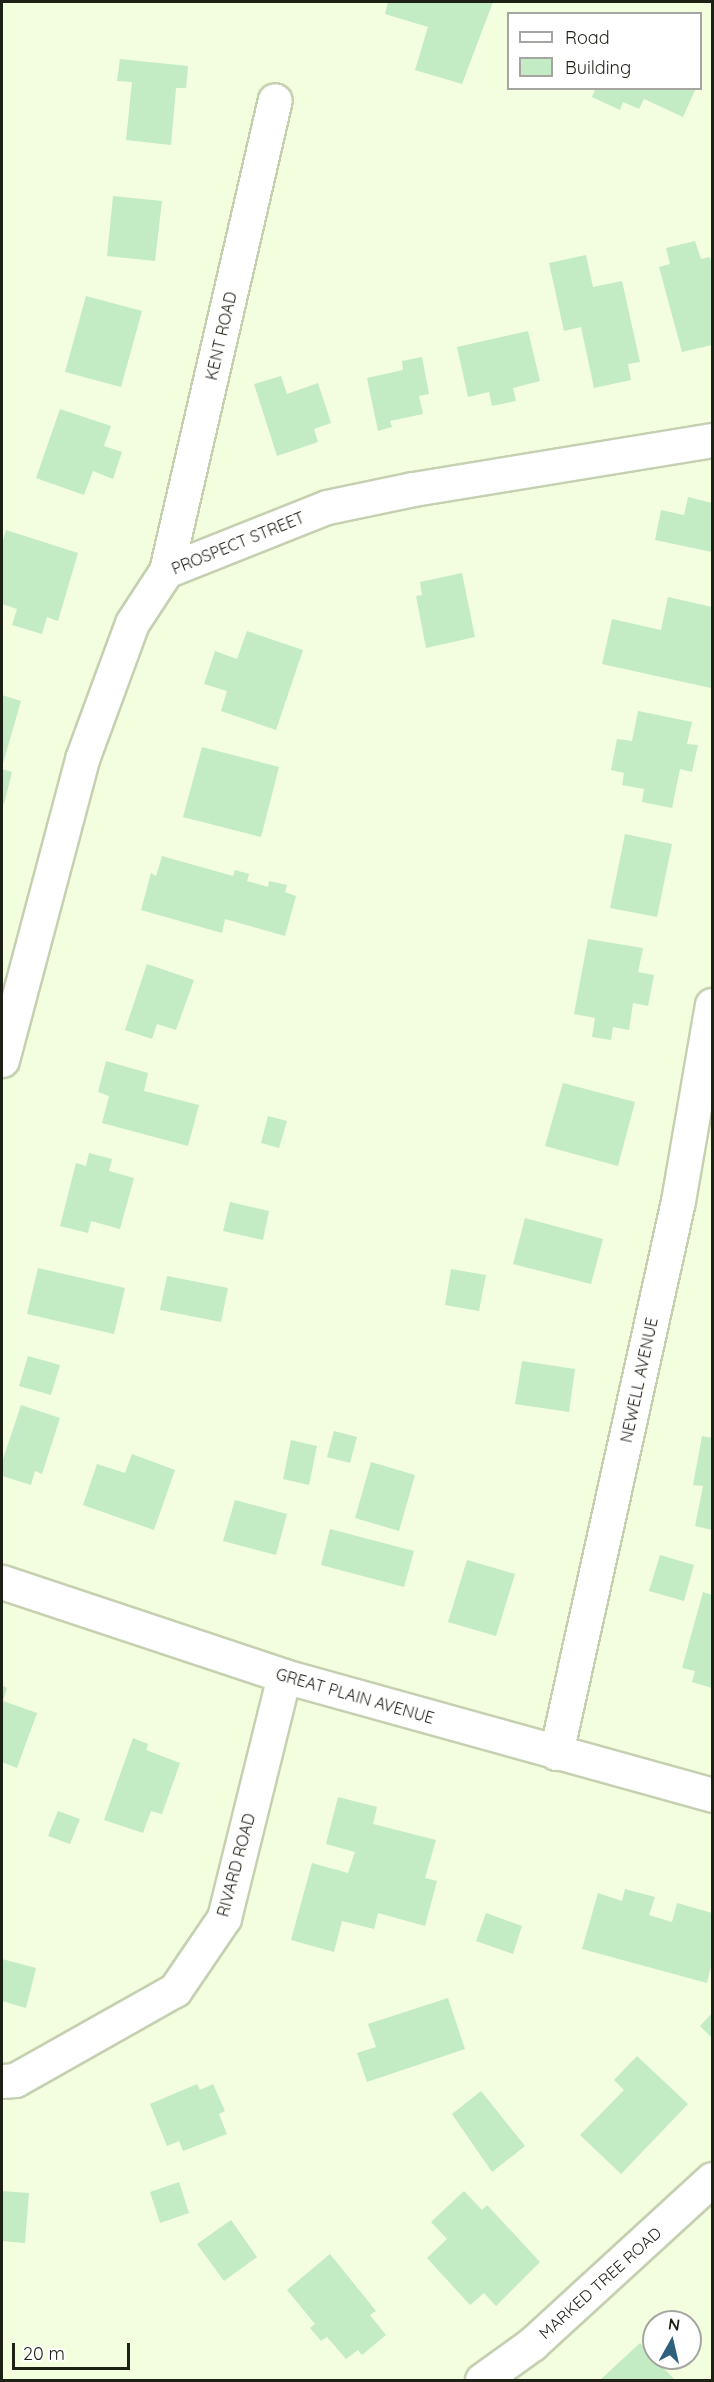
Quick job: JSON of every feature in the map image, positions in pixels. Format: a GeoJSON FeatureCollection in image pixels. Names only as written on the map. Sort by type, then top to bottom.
{"type":"FeatureCollection","features":[{"type":"Feature","properties":{"kind":"street","name":"KENT ROAD"},"geometry":{"type":"LineString","coordinates":[[166,571],[275,100]]}},
{"type":"Feature","properties":{"kind":"street","name":"PROSPECT STREET"},"geometry":{"type":"LineString","coordinates":[[2,1060],[82,759],[132,623],[166,571],[327,507],[413,489],[712,440]]}},
{"type":"Feature","properties":{"kind":"street","name":"NEWELL AVENUE"},"geometry":{"type":"LineString","coordinates":[[556,1753],[678,1202],[712,1005]]}},
{"type":"Feature","properties":{"kind":"street","name":"GREAT PLAIN AVENUE"},"geometry":{"type":"LineString","coordinates":[[2,1582],[284,1676],[712,1795]]}},
{"type":"Feature","properties":{"kind":"street","name":"RIVARD ROAD"},"geometry":{"type":"LineString","coordinates":[[2,2081],[15,2080],[175,1990],[224,1918],[284,1676]]}},
{"type":"Feature","properties":{"kind":"street","name":"MARKED TREE ROAD"},"geometry":{"type":"LineString","coordinates":[[482,2380],[532,2344],[712,2179]]}},
{"type":"Feature","properties":{"kind":"building"},"geometry":{"type":"Polygon","coordinates":[[[388,2],[493,2],[462,84],[415,70],[428,27],[385,14],[388,2]]]}},
{"type":"Feature","properties":{"kind":"building"},"geometry":{"type":"Polygon","coordinates":[[[120,59],[188,66],[186,88],[176,88],[171,145],[126,140],[132,82],[117,81],[120,59]]]}},
{"type":"Feature","properties":{"kind":"building"},"geometry":{"type":"Polygon","coordinates":[[[595,90],[695,90],[683,117],[644,99],[639,109],[623,102],[620,110],[592,97],[595,90]]]}},
{"type":"Feature","properties":{"kind":"building"},"geometry":{"type":"Polygon","coordinates":[[[113,196],[162,201],[155,261],[107,256],[113,196]]]}},
{"type":"Feature","properties":{"kind":"building"},"geometry":{"type":"Polygon","coordinates":[[[695,241],[701,259],[710,257],[712,268],[712,345],[682,352],[659,267],[670,264],[666,248],[695,241]]]}},
{"type":"Feature","properties":{"kind":"building"},"geometry":{"type":"Polygon","coordinates":[[[586,255],[593,287],[622,281],[640,362],[628,364],[631,380],[594,388],[581,327],[564,331],[549,263],[586,255]]]}},
{"type":"Feature","properties":{"kind":"building"},"geometry":{"type":"Polygon","coordinates":[[[86,296],[142,311],[121,387],[65,372],[86,296]]]}},
{"type":"Feature","properties":{"kind":"building"},"geometry":{"type":"Polygon","coordinates":[[[528,331],[540,381],[513,388],[516,401],[492,406],[489,392],[468,397],[457,347],[528,331]]]}},
{"type":"Feature","properties":{"kind":"building"},"geometry":{"type":"Polygon","coordinates":[[[422,357],[429,394],[419,396],[423,414],[390,421],[392,427],[378,431],[367,378],[403,370],[402,361],[422,357]]]}},
{"type":"Feature","properties":{"kind":"building"},"geometry":{"type":"Polygon","coordinates":[[[281,376],[287,394],[318,383],[331,423],[314,429],[318,442],[277,456],[254,384],[281,376]]]}},
{"type":"Feature","properties":{"kind":"building"},"geometry":{"type":"Polygon","coordinates":[[[60,409],[111,426],[104,446],[122,452],[113,479],[93,471],[84,495],[36,478],[60,409]]]}},
{"type":"Feature","properties":{"kind":"building"},"geometry":{"type":"Polygon","coordinates":[[[688,497],[712,503],[712,552],[655,540],[661,510],[684,515],[688,497]]]}},
{"type":"Feature","properties":{"kind":"building"},"geometry":{"type":"Polygon","coordinates":[[[6,530],[78,553],[58,621],[47,617],[42,634],[12,625],[17,609],[2,604],[2,544],[6,530]]]}},
{"type":"Feature","properties":{"kind":"building"},"geometry":{"type":"Polygon","coordinates":[[[462,573],[475,637],[426,648],[416,596],[422,595],[420,582],[462,573]]]}},
{"type":"Feature","properties":{"kind":"building"},"geometry":{"type":"Polygon","coordinates":[[[668,597],[712,607],[711,688],[602,664],[612,619],[661,630],[668,597]]]}},
{"type":"Feature","properties":{"kind":"building"},"geometry":{"type":"Polygon","coordinates":[[[247,631],[303,650],[276,730],[221,711],[227,691],[204,684],[215,651],[237,659],[247,631]]]}},
{"type":"Feature","properties":{"kind":"building"},"geometry":{"type":"Polygon","coordinates":[[[2,695],[21,701],[2,767],[2,695]]]}},
{"type":"Feature","properties":{"kind":"building"},"geometry":{"type":"Polygon","coordinates":[[[638,711],[692,722],[687,744],[698,745],[692,772],[680,769],[672,808],[642,802],[644,789],[622,785],[624,773],[611,770],[617,739],[632,741],[638,711]]]}},
{"type":"Feature","properties":{"kind":"building"},"geometry":{"type":"Polygon","coordinates":[[[202,747],[279,767],[261,837],[183,817],[202,747]]]}},
{"type":"Feature","properties":{"kind":"building"},"geometry":{"type":"Polygon","coordinates":[[[2,769],[12,772],[4,804],[2,803],[2,769]]]}},
{"type":"Feature","properties":{"kind":"building"},"geometry":{"type":"Polygon","coordinates":[[[625,834],[672,844],[657,917],[610,908],[625,834]]]}},
{"type":"Feature","properties":{"kind":"building"},"geometry":{"type":"Polygon","coordinates":[[[162,856],[233,876],[235,870],[249,874],[247,881],[268,887],[269,881],[287,885],[285,892],[296,896],[285,936],[225,919],[222,933],[141,910],[151,873],[156,876],[162,856]]]}},
{"type":"Feature","properties":{"kind":"building"},"geometry":{"type":"Polygon","coordinates":[[[588,939],[643,948],[638,972],[654,975],[648,1006],[633,1003],[629,1030],[613,1027],[611,1040],[592,1037],[595,1018],[574,1014],[588,939]]]}},
{"type":"Feature","properties":{"kind":"building"},"geometry":{"type":"Polygon","coordinates":[[[147,964],[194,980],[176,1030],[157,1024],[152,1039],[125,1030],[147,964]]]}},
{"type":"Feature","properties":{"kind":"building"},"geometry":{"type":"Polygon","coordinates":[[[106,1061],[148,1073],[144,1091],[199,1105],[188,1146],[102,1123],[109,1096],[98,1092],[106,1061]]]}},
{"type":"Feature","properties":{"kind":"building"},"geometry":{"type":"Polygon","coordinates":[[[563,1083],[635,1102],[618,1166],[545,1146],[563,1083]]]}},
{"type":"Feature","properties":{"kind":"building"},"geometry":{"type":"Polygon","coordinates":[[[268,1116],[287,1121],[279,1148],[261,1143],[268,1116]]]}},
{"type":"Feature","properties":{"kind":"building"},"geometry":{"type":"Polygon","coordinates":[[[89,1153],[112,1159],[109,1171],[134,1178],[120,1229],[91,1221],[88,1233],[60,1226],[76,1163],[86,1166],[89,1153]]]}},
{"type":"Feature","properties":{"kind":"building"},"geometry":{"type":"Polygon","coordinates":[[[230,1202],[269,1211],[263,1240],[223,1231],[230,1202]]]}},
{"type":"Feature","properties":{"kind":"building"},"geometry":{"type":"Polygon","coordinates":[[[525,1218],[603,1239],[591,1284],[513,1264],[525,1218]]]}},
{"type":"Feature","properties":{"kind":"building"},"geometry":{"type":"Polygon","coordinates":[[[38,1268],[125,1288],[114,1334],[27,1314],[38,1268]]]}},
{"type":"Feature","properties":{"kind":"building"},"geometry":{"type":"Polygon","coordinates":[[[451,1269],[486,1275],[479,1311],[445,1305],[451,1269]]]}},
{"type":"Feature","properties":{"kind":"building"},"geometry":{"type":"Polygon","coordinates":[[[167,1276],[228,1288],[221,1322],[160,1310],[167,1276]]]}},
{"type":"Feature","properties":{"kind":"building"},"geometry":{"type":"Polygon","coordinates":[[[28,1356],[60,1365],[51,1395],[19,1386],[28,1356]]]}},
{"type":"Feature","properties":{"kind":"building"},"geometry":{"type":"Polygon","coordinates":[[[522,1361],[575,1369],[569,1412],[515,1404],[522,1361]]]}},
{"type":"Feature","properties":{"kind":"building"},"geometry":{"type":"Polygon","coordinates":[[[21,1405],[60,1418],[42,1474],[35,1471],[31,1485],[2,1476],[2,1462],[21,1405]]]}},
{"type":"Feature","properties":{"kind":"building"},"geometry":{"type":"Polygon","coordinates":[[[334,1431],[357,1437],[350,1463],[327,1457],[334,1431]]]}},
{"type":"Feature","properties":{"kind":"building"},"geometry":{"type":"Polygon","coordinates":[[[702,1436],[712,1438],[712,1530],[695,1526],[703,1486],[693,1485],[702,1436]]]}},
{"type":"Feature","properties":{"kind":"building"},"geometry":{"type":"Polygon","coordinates":[[[291,1440],[317,1446],[309,1485],[283,1479],[291,1440]]]}},
{"type":"Feature","properties":{"kind":"building"},"geometry":{"type":"Polygon","coordinates":[[[132,1454],[175,1470],[154,1530],[83,1505],[97,1464],[125,1473],[132,1454]]]}},
{"type":"Feature","properties":{"kind":"building"},"geometry":{"type":"Polygon","coordinates":[[[371,1462],[415,1475],[399,1531],[355,1518],[371,1462]]]}},
{"type":"Feature","properties":{"kind":"building"},"geometry":{"type":"Polygon","coordinates":[[[235,1500],[287,1514],[276,1555],[223,1541],[235,1500]]]}},
{"type":"Feature","properties":{"kind":"building"},"geometry":{"type":"Polygon","coordinates":[[[330,1529],[414,1551],[404,1587],[321,1565],[330,1529]]]}},
{"type":"Feature","properties":{"kind":"building"},"geometry":{"type":"Polygon","coordinates":[[[660,1555],[694,1565],[684,1601],[649,1591],[660,1555]]]}},
{"type":"Feature","properties":{"kind":"building"},"geometry":{"type":"Polygon","coordinates":[[[467,1560],[515,1574],[496,1636],[448,1622],[467,1560]]]}},
{"type":"Feature","properties":{"kind":"building"},"geometry":{"type":"Polygon","coordinates":[[[703,1592],[712,1595],[712,1688],[692,1682],[695,1671],[682,1668],[703,1592]]]}},
{"type":"Feature","properties":{"kind":"building"},"geometry":{"type":"Polygon","coordinates":[[[2,1685],[7,1688],[3,1701],[37,1713],[17,1768],[2,1762],[2,1685]]]}},
{"type":"Feature","properties":{"kind":"building"},"geometry":{"type":"Polygon","coordinates":[[[133,1738],[148,1744],[146,1750],[180,1763],[162,1814],[151,1811],[143,1833],[104,1820],[133,1738]]]}},
{"type":"Feature","properties":{"kind":"building"},"geometry":{"type":"Polygon","coordinates":[[[338,1797],[377,1807],[373,1824],[436,1840],[425,1878],[437,1881],[425,1926],[378,1913],[374,1929],[342,1921],[334,1952],[291,1940],[312,1863],[348,1873],[355,1852],[326,1844],[338,1797]]]}},
{"type":"Feature","properties":{"kind":"building"},"geometry":{"type":"Polygon","coordinates":[[[58,1811],[80,1819],[70,1844],[48,1836],[58,1811]]]}},
{"type":"Feature","properties":{"kind":"building"},"geometry":{"type":"Polygon","coordinates":[[[625,1889],[655,1897],[649,1915],[672,1922],[677,1903],[712,1913],[712,1962],[707,1983],[582,1949],[598,1893],[622,1901],[625,1889]]]}},
{"type":"Feature","properties":{"kind":"building"},"geometry":{"type":"Polygon","coordinates":[[[486,1913],[522,1926],[513,1954],[476,1941],[486,1913]]]}},
{"type":"Feature","properties":{"kind":"building"},"geometry":{"type":"Polygon","coordinates":[[[2,1959],[36,1968],[26,2008],[2,2001],[2,1959]]]}},
{"type":"Feature","properties":{"kind":"building"},"geometry":{"type":"Polygon","coordinates":[[[448,1998],[465,2049],[367,2082],[357,2053],[376,2047],[368,2024],[448,1998]]]}},
{"type":"Feature","properties":{"kind":"building"},"geometry":{"type":"Polygon","coordinates":[[[712,2013],[712,2038],[700,2026],[712,2013]]]}},
{"type":"Feature","properties":{"kind":"building"},"geometry":{"type":"Polygon","coordinates":[[[637,2056],[688,2104],[621,2174],[580,2135],[624,2090],[614,2080],[637,2056]]]}},
{"type":"Feature","properties":{"kind":"building"},"geometry":{"type":"Polygon","coordinates":[[[197,2084],[200,2090],[213,2084],[225,2111],[219,2114],[227,2134],[183,2151],[179,2141],[167,2146],[150,2104],[197,2084]]]}},
{"type":"Feature","properties":{"kind":"building"},"geometry":{"type":"Polygon","coordinates":[[[481,2091],[525,2146],[492,2172],[452,2114],[481,2091]]]}},
{"type":"Feature","properties":{"kind":"building"},"geometry":{"type":"Polygon","coordinates":[[[179,2182],[189,2213],[160,2223],[150,2192],[179,2182]]]}},
{"type":"Feature","properties":{"kind":"building"},"geometry":{"type":"Polygon","coordinates":[[[2,2191],[29,2193],[25,2243],[2,2241],[2,2191]]]}},
{"type":"Feature","properties":{"kind":"building"},"geometry":{"type":"Polygon","coordinates":[[[464,2191],[482,2210],[487,2205],[540,2262],[496,2306],[484,2293],[470,2305],[427,2258],[447,2239],[431,2222],[464,2191]]]}},
{"type":"Feature","properties":{"kind":"building"},"geometry":{"type":"Polygon","coordinates":[[[231,2220],[257,2257],[224,2281],[197,2244],[231,2220]]]}},
{"type":"Feature","properties":{"kind":"building"},"geometry":{"type":"Polygon","coordinates":[[[330,2254],[376,2311],[370,2315],[386,2335],[362,2355],[358,2350],[346,2359],[327,2337],[321,2341],[310,2328],[315,2324],[287,2290],[330,2254]]]}},
{"type":"Feature","properties":{"kind":"building"},"geometry":{"type":"Polygon","coordinates":[[[640,2343],[642,2345],[642,2370],[666,2370],[675,2380],[600,2380],[640,2343]]]}}]}
